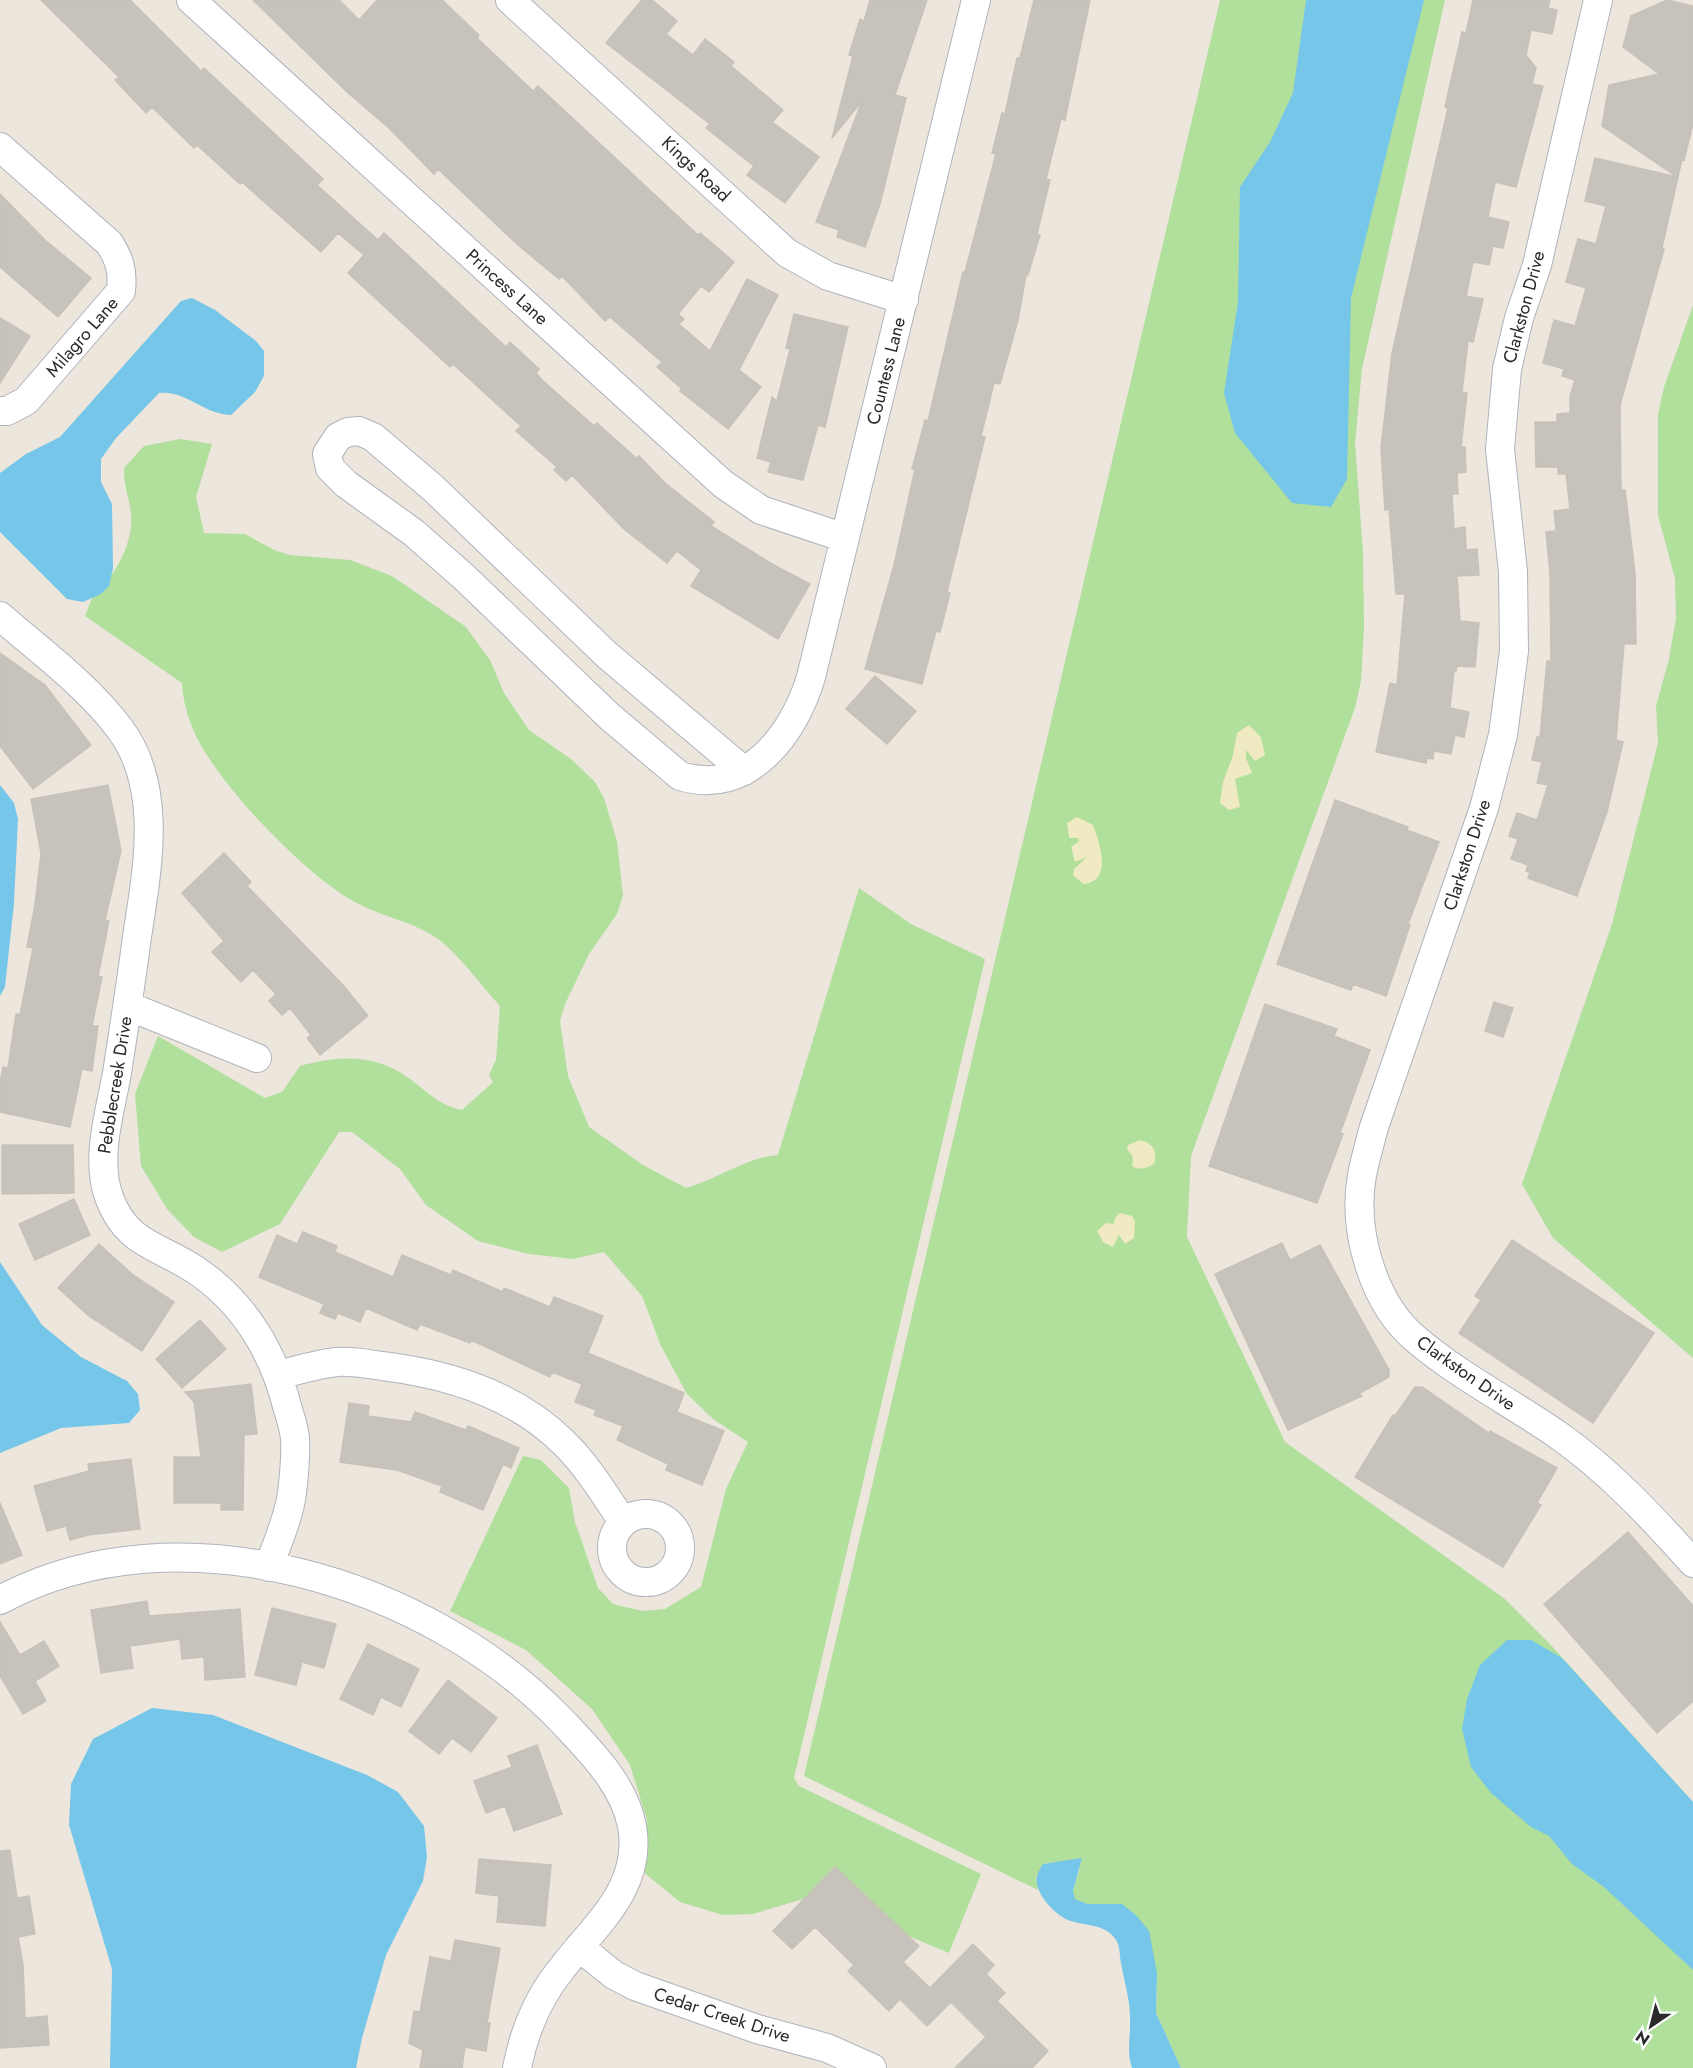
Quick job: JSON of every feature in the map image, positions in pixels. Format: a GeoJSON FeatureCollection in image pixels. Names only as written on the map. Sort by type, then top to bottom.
{"type":"FeatureCollection","features":[{"type":"Feature","properties":{"kind":"street","name":"Princess Lane"},"geometry":{"type":"LineString","coordinates":[[191,0],[741,498],[782,519],[845,538]]}},
{"type":"Feature","properties":{"kind":"street","name":"Kings Road"},"geometry":{"type":"LineString","coordinates":[[510,0],[787,253],[836,279],[904,300]]}},
{"type":"Feature","properties":{"kind":"street","name":"Countess Lane"},"geometry":{"type":"LineString","coordinates":[[744,771],[607,655],[433,489],[373,437],[359,431],[339,437],[327,454],[330,468],[346,484],[414,533],[465,577],[610,717],[680,776],[693,780],[716,780],[744,771],[765,757],[783,737],[796,716],[808,685],[976,0]]}},
{"type":"Feature","properties":{"kind":"street","name":"Clarkston Drive"},"geometry":{"type":"LineString","coordinates":[[1598,0],[1537,265],[1518,318],[1507,369],[1500,449],[1513,572],[1514,651],[1503,735],[1484,808],[1374,1127],[1362,1176],[1361,1226],[1369,1261],[1386,1301],[1417,1340],[1567,1442],[1638,1502],[1693,1563]]}},
{"type":"Feature","properties":{"kind":"street","name":"Milagro Lane"},"geometry":{"type":"LineString","coordinates":[[0,147],[109,243],[119,258],[123,272],[121,291],[26,401],[7,411],[0,411]]}},
{"type":"Feature","properties":{"kind":"street","name":"Pebblecreek Drive"},"geometry":{"type":"LineString","coordinates":[[0,616],[91,696],[121,730],[136,759],[146,800],[149,840],[128,1006],[102,1166],[108,1195],[116,1215],[130,1233],[147,1245],[192,1268],[225,1294],[262,1339],[279,1375],[295,1437],[291,1496],[269,1567]]}},
{"type":"Feature","properties":{"kind":"street"},"geometry":{"type":"LineString","coordinates":[[128,1006],[257,1058]]}},
{"type":"Feature","properties":{"kind":"street"},"geometry":{"type":"LineString","coordinates":[[279,1375],[338,1362],[365,1364],[439,1376],[497,1396],[533,1416],[564,1442],[588,1470],[623,1522]]}},
{"type":"Feature","properties":{"kind":"street"},"geometry":{"type":"LineString","coordinates":[[0,1600],[33,1585],[80,1570],[142,1558],[167,1557],[269,1567],[364,1593],[430,1622],[472,1647],[548,1707],[599,1762],[624,1803],[632,1826],[633,1850],[629,1873],[621,1896],[608,1915],[552,1981],[535,2010],[525,2036],[517,2068]]}},
{"type":"Feature","properties":{"kind":"street","name":"Cedar Creek Drive"},"geometry":{"type":"LineString","coordinates":[[579,1947],[614,1975],[635,1986],[757,2029],[827,2048],[872,2068]]}},
{"type":"Feature","properties":{"kind":"green space"},"geometry":{"type":"Polygon","coordinates":[[[1220,0],[1445,0],[1362,369],[1355,443],[1363,552],[1364,628],[1361,681],[1355,708],[1191,1156],[1187,1237],[1285,1442],[1505,1599],[1550,1644],[1693,1802],[1693,2068],[1181,2068],[1156,2013],[1157,1973],[1122,1904],[1087,1904],[1074,1899],[1073,1891],[1080,1868],[1058,1862],[1043,1864],[1036,1877],[1038,1890],[804,1776],[1220,0]]]}},
{"type":"Feature","properties":{"kind":"green space"},"geometry":{"type":"Polygon","coordinates":[[[1693,305],[1693,1358],[1553,1238],[1522,1184],[1612,924],[1658,743],[1656,706],[1669,659],[1676,618],[1675,579],[1658,515],[1658,415],[1664,387],[1693,305]]]}},
{"type":"Feature","properties":{"kind":"green space"},"geometry":{"type":"Polygon","coordinates":[[[180,439],[212,444],[196,497],[204,533],[245,534],[274,550],[290,555],[350,560],[392,576],[466,627],[490,660],[504,693],[529,730],[571,759],[595,782],[604,798],[617,841],[623,895],[617,914],[589,954],[565,1004],[560,1021],[568,1076],[589,1127],[643,1165],[686,1188],[754,1160],[778,1155],[859,888],[911,924],[985,959],[794,1778],[799,1786],[981,1874],[949,1953],[813,1896],[753,1914],[723,1915],[680,1902],[642,1871],[647,1820],[630,1765],[592,1709],[526,1650],[450,1611],[523,1456],[541,1460],[569,1488],[575,1522],[598,1588],[613,1604],[642,1611],[665,1609],[701,1587],[726,1489],[748,1442],[713,1419],[687,1394],[661,1346],[642,1296],[604,1252],[573,1259],[529,1254],[478,1241],[426,1205],[400,1169],[352,1132],[339,1132],[280,1224],[222,1252],[194,1237],[167,1209],[141,1166],[135,1094],[158,1036],[265,1098],[282,1092],[300,1066],[328,1060],[355,1059],[368,1060],[394,1069],[438,1101],[462,1110],[493,1082],[489,1075],[496,1060],[500,1006],[442,942],[421,929],[355,902],[313,872],[289,851],[244,804],[208,757],[191,723],[182,683],[85,616],[95,590],[114,571],[128,543],[131,518],[124,468],[144,446],[180,439]]]}},
{"type":"Feature","properties":{"kind":"sand"},"geometry":{"type":"Polygon","coordinates":[[[1249,725],[1261,737],[1265,755],[1255,761],[1246,750],[1246,758],[1252,773],[1235,779],[1240,807],[1229,810],[1220,803],[1223,782],[1233,755],[1237,733],[1249,725]]]}},
{"type":"Feature","properties":{"kind":"sand"},"geometry":{"type":"Polygon","coordinates":[[[1077,817],[1093,825],[1102,860],[1098,876],[1092,882],[1083,884],[1073,875],[1074,869],[1087,857],[1075,862],[1071,847],[1079,841],[1078,838],[1069,838],[1067,823],[1077,817]]]}},
{"type":"Feature","properties":{"kind":"sand"},"geometry":{"type":"Polygon","coordinates":[[[1140,1140],[1151,1145],[1155,1155],[1154,1164],[1140,1169],[1132,1166],[1133,1157],[1127,1149],[1128,1145],[1140,1140]]]}},
{"type":"Feature","properties":{"kind":"sand"},"geometry":{"type":"Polygon","coordinates":[[[1120,1213],[1132,1216],[1135,1221],[1134,1238],[1125,1244],[1119,1235],[1113,1247],[1103,1242],[1097,1231],[1106,1223],[1114,1224],[1115,1218],[1120,1213]]]}},
{"type":"Feature","properties":{"kind":"water"},"geometry":{"type":"Polygon","coordinates":[[[1306,0],[1424,0],[1351,298],[1347,479],[1331,507],[1292,503],[1235,433],[1224,393],[1238,302],[1240,187],[1270,142],[1293,93],[1306,0]]]}},
{"type":"Feature","properties":{"kind":"water"},"geometry":{"type":"Polygon","coordinates":[[[192,298],[215,310],[256,341],[264,351],[264,376],[255,392],[231,415],[212,411],[178,395],[159,393],[116,438],[101,459],[101,482],[112,504],[113,568],[109,586],[101,594],[83,602],[67,599],[0,532],[0,473],[26,454],[60,437],[181,301],[192,298]]]}},
{"type":"Feature","properties":{"kind":"water"},"geometry":{"type":"Polygon","coordinates":[[[0,785],[14,803],[18,819],[14,903],[5,987],[0,996],[0,785]]]}},
{"type":"Feature","properties":{"kind":"water"},"geometry":{"type":"Polygon","coordinates":[[[0,1262],[42,1325],[81,1357],[127,1381],[138,1394],[140,1410],[129,1423],[61,1428],[0,1453],[0,1262]]]}},
{"type":"Feature","properties":{"kind":"water"},"geometry":{"type":"Polygon","coordinates":[[[1507,1640],[1531,1640],[1562,1658],[1693,1802],[1693,1970],[1604,1887],[1572,1864],[1549,1836],[1531,1827],[1491,1793],[1471,1767],[1462,1729],[1467,1699],[1480,1665],[1507,1640]]]}},
{"type":"Feature","properties":{"kind":"water"},"geometry":{"type":"Polygon","coordinates":[[[152,1708],[213,1715],[367,1775],[398,1792],[424,1826],[427,1857],[423,1881],[386,1955],[362,2038],[356,2068],[110,2068],[112,1969],[69,1825],[71,1784],[93,1739],[152,1708]]]}},
{"type":"Feature","properties":{"kind":"water"},"geometry":{"type":"Polygon","coordinates":[[[1082,1858],[1073,1891],[1075,1899],[1087,1904],[1122,1904],[1136,1915],[1149,1931],[1157,1973],[1156,2013],[1181,2068],[1132,2068],[1129,2049],[1129,2004],[1116,1940],[1105,1930],[1065,1919],[1042,1897],[1037,1876],[1043,1864],[1082,1858]]]}},
{"type":"Feature","properties":{"kind":"building"},"geometry":{"type":"Polygon","coordinates":[[[41,0],[130,0],[201,71],[204,68],[323,179],[317,185],[378,240],[384,233],[506,347],[510,342],[539,369],[536,373],[542,380],[594,426],[597,423],[636,458],[639,456],[665,483],[714,522],[711,526],[772,564],[810,584],[778,639],[691,586],[701,570],[677,551],[667,563],[624,529],[572,475],[566,481],[554,470],[557,467],[516,431],[521,426],[453,364],[450,367],[348,273],[364,255],[338,233],[321,252],[197,145],[194,148],[152,107],[146,113],[115,80],[119,77],[41,0]]]}},
{"type":"Feature","properties":{"kind":"building"},"geometry":{"type":"Polygon","coordinates":[[[253,0],[339,0],[359,20],[377,0],[442,0],[479,35],[477,38],[533,91],[538,86],[698,235],[700,233],[734,262],[709,292],[701,286],[678,314],[684,319],[679,324],[710,351],[747,279],[778,295],[739,370],[761,387],[728,429],[680,391],[682,389],[657,367],[662,362],[610,317],[605,321],[562,276],[559,279],[518,245],[438,169],[434,174],[389,128],[347,92],[253,0]]]}},
{"type":"Feature","properties":{"kind":"building"},"geometry":{"type":"Polygon","coordinates":[[[642,0],[652,0],[677,21],[666,34],[693,55],[705,39],[734,62],[731,66],[783,110],[772,122],[819,157],[785,203],[747,175],[754,166],[706,128],[710,124],[606,43],[642,0]]]}},
{"type":"Feature","properties":{"kind":"building"},"geometry":{"type":"Polygon","coordinates":[[[870,0],[927,0],[895,95],[906,98],[880,204],[865,247],[837,237],[839,230],[816,222],[862,101],[832,138],[853,56],[849,55],[860,19],[864,21],[870,0]]]}},
{"type":"Feature","properties":{"kind":"building"},"geometry":{"type":"Polygon","coordinates":[[[1034,0],[1090,0],[1065,120],[1061,119],[1046,179],[1050,180],[1037,234],[1040,235],[1028,275],[1026,275],[1018,320],[1000,384],[994,383],[981,436],[985,437],[947,592],[950,593],[940,632],[936,631],[922,684],[865,669],[894,565],[915,469],[912,469],[925,420],[928,421],[963,272],[965,272],[996,154],[992,153],[1002,113],[1005,114],[1017,58],[1020,58],[1034,0]]]}},
{"type":"Feature","properties":{"kind":"building"},"geometry":{"type":"Polygon","coordinates":[[[1473,0],[1550,0],[1548,8],[1557,10],[1552,34],[1531,30],[1526,55],[1536,68],[1532,84],[1543,86],[1516,187],[1495,182],[1488,217],[1509,222],[1503,248],[1493,246],[1489,265],[1473,262],[1466,296],[1483,299],[1473,342],[1468,341],[1462,392],[1467,393],[1461,447],[1465,447],[1466,472],[1457,473],[1458,494],[1452,494],[1454,529],[1465,527],[1466,550],[1477,549],[1479,575],[1457,576],[1460,621],[1479,623],[1475,667],[1457,666],[1454,671],[1450,708],[1469,712],[1464,737],[1455,735],[1451,754],[1434,751],[1433,759],[1427,758],[1426,763],[1376,752],[1390,683],[1397,685],[1405,594],[1396,594],[1389,509],[1385,510],[1381,448],[1392,353],[1448,108],[1445,107],[1462,32],[1466,33],[1473,0]]]}},
{"type":"Feature","properties":{"kind":"building"},"geometry":{"type":"Polygon","coordinates":[[[1667,0],[1693,6],[1693,124],[1684,160],[1682,159],[1662,248],[1664,249],[1620,405],[1621,490],[1625,490],[1635,573],[1636,644],[1624,644],[1616,740],[1623,742],[1607,812],[1577,896],[1528,878],[1530,872],[1526,871],[1528,865],[1511,859],[1518,839],[1509,836],[1517,813],[1537,820],[1548,785],[1537,783],[1542,762],[1532,760],[1537,737],[1540,737],[1547,661],[1551,661],[1550,573],[1546,532],[1556,531],[1554,511],[1570,509],[1566,474],[1558,474],[1558,467],[1536,467],[1535,422],[1557,422],[1557,414],[1570,413],[1570,396],[1575,380],[1562,376],[1564,369],[1543,363],[1554,320],[1575,326],[1586,288],[1566,282],[1578,239],[1596,244],[1606,206],[1585,201],[1595,158],[1677,177],[1602,126],[1609,85],[1659,74],[1623,47],[1631,16],[1667,0]]]}},
{"type":"Feature","properties":{"kind":"building"},"geometry":{"type":"Polygon","coordinates":[[[0,194],[45,240],[91,278],[58,317],[0,267],[0,194]]]}},
{"type":"Feature","properties":{"kind":"building"},"geometry":{"type":"Polygon","coordinates":[[[794,314],[848,327],[825,427],[818,425],[803,480],[768,472],[771,462],[757,458],[772,397],[777,401],[790,349],[786,348],[794,314]]]}},
{"type":"Feature","properties":{"kind":"building"},"geometry":{"type":"Polygon","coordinates":[[[0,318],[30,336],[0,383],[0,318]]]}},
{"type":"Feature","properties":{"kind":"building"},"geometry":{"type":"Polygon","coordinates":[[[0,653],[45,685],[91,745],[33,789],[0,746],[0,653]]]}},
{"type":"Feature","properties":{"kind":"building"},"geometry":{"type":"Polygon","coordinates":[[[875,676],[916,711],[887,744],[846,709],[875,676]]]}},
{"type":"Feature","properties":{"kind":"building"},"geometry":{"type":"Polygon","coordinates":[[[108,785],[121,851],[105,920],[109,921],[98,976],[102,977],[92,1026],[98,1026],[92,1071],[82,1069],[70,1127],[0,1112],[0,1083],[3,1067],[8,1068],[16,1014],[20,1015],[33,948],[27,947],[41,853],[31,799],[108,785]]]}},
{"type":"Feature","properties":{"kind":"building"},"geometry":{"type":"Polygon","coordinates":[[[1335,800],[1408,827],[1407,830],[1439,842],[1408,924],[1410,925],[1386,996],[1353,984],[1351,990],[1277,964],[1335,800]]]}},
{"type":"Feature","properties":{"kind":"building"},"geometry":{"type":"Polygon","coordinates":[[[224,853],[251,882],[247,886],[343,985],[368,1016],[320,1055],[307,1038],[311,1035],[290,1008],[282,1015],[269,1001],[276,994],[253,970],[241,982],[212,952],[224,941],[182,893],[224,853]]]}},
{"type":"Feature","properties":{"kind":"building"},"geometry":{"type":"Polygon","coordinates":[[[1494,1002],[1513,1008],[1503,1037],[1485,1031],[1494,1002]]]}},
{"type":"Feature","properties":{"kind":"building"},"geometry":{"type":"Polygon","coordinates":[[[1265,1004],[1337,1029],[1334,1036],[1370,1050],[1340,1133],[1343,1134],[1317,1203],[1209,1166],[1265,1004]]]}},
{"type":"Feature","properties":{"kind":"building"},"geometry":{"type":"Polygon","coordinates":[[[2,1145],[73,1145],[74,1193],[2,1194],[2,1145]]]}},
{"type":"Feature","properties":{"kind":"building"},"geometry":{"type":"Polygon","coordinates":[[[74,1199],[90,1235],[35,1260],[19,1224],[74,1199]]]}},
{"type":"Feature","properties":{"kind":"building"},"geometry":{"type":"Polygon","coordinates":[[[303,1232],[337,1246],[335,1252],[393,1277],[402,1255],[451,1275],[453,1270],[503,1292],[504,1288],[550,1307],[554,1297],[603,1316],[588,1353],[684,1393],[677,1412],[724,1431],[702,1485],[666,1470],[668,1464],[617,1440],[623,1426],[594,1415],[596,1410],[575,1402],[582,1384],[552,1372],[550,1377],[471,1340],[470,1343],[420,1324],[417,1330],[366,1308],[360,1322],[338,1313],[335,1319],[320,1313],[324,1304],[259,1277],[277,1235],[297,1244],[303,1232]]]}},
{"type":"Feature","properties":{"kind":"building"},"geometry":{"type":"Polygon","coordinates":[[[1512,1240],[1654,1333],[1593,1423],[1459,1333],[1481,1300],[1475,1296],[1512,1240]]]}},
{"type":"Feature","properties":{"kind":"building"},"geometry":{"type":"Polygon","coordinates":[[[1282,1243],[1290,1260],[1320,1245],[1389,1370],[1389,1377],[1358,1394],[1362,1396],[1288,1430],[1215,1274],[1282,1243]]]}},
{"type":"Feature","properties":{"kind":"building"},"geometry":{"type":"Polygon","coordinates":[[[99,1244],[133,1275],[174,1302],[142,1351],[89,1316],[58,1288],[99,1244]]]}},
{"type":"Feature","properties":{"kind":"building"},"geometry":{"type":"Polygon","coordinates":[[[200,1320],[226,1349],[182,1388],[156,1359],[200,1320]]]}},
{"type":"Feature","properties":{"kind":"building"},"geometry":{"type":"Polygon","coordinates":[[[251,1384],[257,1434],[244,1435],[243,1510],[221,1510],[221,1503],[174,1503],[174,1457],[201,1457],[194,1402],[185,1392],[251,1384]]]}},
{"type":"Feature","properties":{"kind":"building"},"geometry":{"type":"Polygon","coordinates":[[[1415,1387],[1422,1387],[1489,1433],[1490,1431],[1557,1468],[1537,1503],[1541,1505],[1503,1567],[1355,1477],[1393,1415],[1395,1416],[1415,1387]]]}},
{"type":"Feature","properties":{"kind":"building"},"geometry":{"type":"Polygon","coordinates":[[[349,1403],[369,1406],[368,1416],[411,1422],[415,1412],[466,1430],[468,1426],[519,1448],[511,1468],[503,1464],[483,1510],[440,1492],[442,1486],[397,1470],[340,1462],[349,1403]]]}},
{"type":"Feature","properties":{"kind":"building"},"geometry":{"type":"Polygon","coordinates":[[[131,1459],[140,1529],[88,1535],[70,1540],[66,1526],[47,1531],[34,1486],[89,1471],[88,1464],[131,1459]]]}},
{"type":"Feature","properties":{"kind":"building"},"geometry":{"type":"Polygon","coordinates":[[[0,1503],[22,1555],[0,1564],[0,1503]]]}},
{"type":"Feature","properties":{"kind":"building"},"geometry":{"type":"Polygon","coordinates":[[[1628,1532],[1693,1606],[1693,1701],[1657,1733],[1544,1604],[1628,1532]]]}},
{"type":"Feature","properties":{"kind":"building"},"geometry":{"type":"Polygon","coordinates":[[[147,1601],[149,1616],[240,1609],[245,1677],[205,1680],[204,1657],[182,1659],[180,1639],[130,1646],[133,1668],[101,1673],[91,1610],[147,1601]]]}},
{"type":"Feature","properties":{"kind":"building"},"geometry":{"type":"Polygon","coordinates":[[[272,1608],[336,1624],[324,1668],[302,1662],[296,1685],[255,1675],[272,1608]]]}},
{"type":"Feature","properties":{"kind":"building"},"geometry":{"type":"Polygon","coordinates":[[[0,1622],[20,1655],[44,1641],[59,1666],[35,1681],[46,1701],[23,1714],[0,1676],[0,1622]]]}},
{"type":"Feature","properties":{"kind":"building"},"geometry":{"type":"Polygon","coordinates":[[[368,1644],[419,1669],[401,1707],[381,1697],[373,1715],[340,1699],[368,1644]]]}},
{"type":"Feature","properties":{"kind":"building"},"geometry":{"type":"Polygon","coordinates":[[[448,1680],[497,1718],[471,1752],[452,1738],[439,1754],[409,1731],[448,1680]]]}},
{"type":"Feature","properties":{"kind":"building"},"geometry":{"type":"Polygon","coordinates":[[[537,1745],[562,1814],[514,1831],[505,1806],[486,1813],[474,1781],[512,1767],[508,1756],[537,1745]]]}},
{"type":"Feature","properties":{"kind":"building"},"geometry":{"type":"Polygon","coordinates":[[[10,1850],[17,1898],[29,1896],[35,1934],[18,1937],[23,1964],[25,2018],[47,2016],[49,2045],[0,2048],[0,1851],[10,1850]]]}},
{"type":"Feature","properties":{"kind":"building"},"geometry":{"type":"Polygon","coordinates":[[[479,1859],[551,1865],[545,1926],[497,1922],[499,1896],[476,1893],[479,1859]]]}},
{"type":"Feature","properties":{"kind":"building"},"geometry":{"type":"Polygon","coordinates":[[[835,1867],[919,1946],[903,1962],[930,1988],[973,1944],[994,1965],[986,1974],[1005,1993],[997,2001],[1048,2051],[1032,2068],[955,2068],[986,2037],[951,2002],[927,2026],[900,1999],[889,2011],[848,1971],[854,1965],[815,1927],[792,1949],[773,1931],[835,1867]]]}},
{"type":"Feature","properties":{"kind":"building"},"geometry":{"type":"Polygon","coordinates":[[[455,1940],[500,1948],[487,2023],[490,2023],[486,2051],[465,2047],[462,2068],[420,2068],[423,2050],[409,2043],[414,2011],[420,2012],[430,1957],[451,1961],[455,1940]]]}}]}
